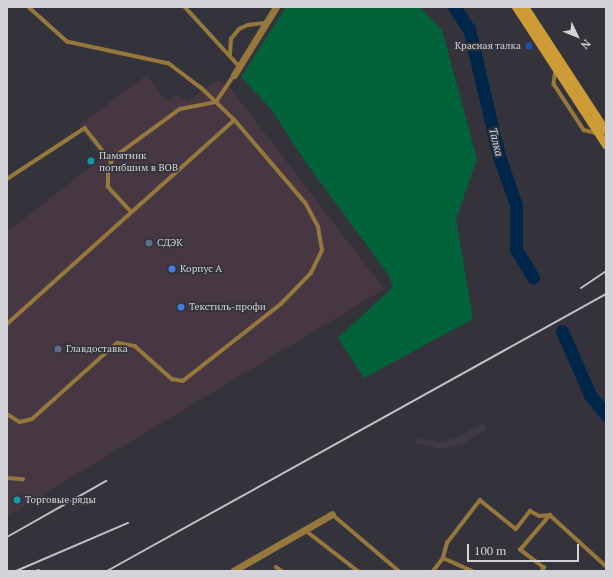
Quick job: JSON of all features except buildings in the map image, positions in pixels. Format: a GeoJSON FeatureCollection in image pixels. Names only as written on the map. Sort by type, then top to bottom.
{"type":"FeatureCollection","features":[{"type":"Feature","properties":{"kind":"main road"},"geometry":{"type":"LineString","coordinates":[[516,7],[556,67],[603,132]]}},
{"type":"Feature","properties":{"kind":"main road"},"geometry":{"type":"LineString","coordinates":[[524,7],[603,132],[606,145]]}},
{"type":"Feature","properties":{"kind":"street"},"geometry":{"type":"LineString","coordinates":[[234,75],[276,7]]}},
{"type":"Feature","properties":{"kind":"street"},"geometry":{"type":"LineString","coordinates":[[233,571],[332,514]]}},
{"type":"Feature","properties":{"kind":"lane"},"geometry":{"type":"LineString","coordinates":[[7,414],[20,422],[32,419],[117,343],[135,346],[172,379],[183,381],[281,304],[311,273],[322,250],[318,227],[305,203],[234,120],[216,102],[169,64],[67,42],[28,7]]}},
{"type":"Feature","properties":{"kind":"lane"},"geometry":{"type":"LineString","coordinates":[[185,7],[239,66]]}},
{"type":"Feature","properties":{"kind":"lane"},"geometry":{"type":"LineString","coordinates":[[230,56],[231,38],[239,29],[248,25],[266,23]]}},
{"type":"Feature","properties":{"kind":"lane"},"geometry":{"type":"LineString","coordinates":[[131,212],[108,187],[107,175],[111,161],[180,109],[216,102],[234,75]]}},
{"type":"Feature","properties":{"kind":"lane"},"geometry":{"type":"LineString","coordinates":[[7,324],[234,120]]}},
{"type":"Feature","properties":{"kind":"lane"},"geometry":{"type":"LineString","coordinates":[[7,179],[85,128],[111,161]]}},
{"type":"Feature","properties":{"kind":"lane"},"geometry":{"type":"LineString","coordinates":[[7,478],[23,479]]}},
{"type":"Feature","properties":{"kind":"lane"},"geometry":{"type":"LineString","coordinates":[[433,571],[443,558],[447,543],[480,500],[516,529],[530,511],[540,516],[550,515],[606,566]]}},
{"type":"Feature","properties":{"kind":"lane"},"geometry":{"type":"LineString","coordinates":[[332,514],[399,571]]}},
{"type":"Feature","properties":{"kind":"lane"},"geometry":{"type":"LineString","coordinates":[[542,571],[544,568],[520,550],[550,515]]}},
{"type":"Feature","properties":{"kind":"lane"},"geometry":{"type":"LineString","coordinates":[[305,530],[358,571]]}},
{"type":"Feature","properties":{"kind":"lane"},"geometry":{"type":"LineString","coordinates":[[443,558],[472,571]]}},
{"type":"Feature","properties":{"kind":"lane"},"geometry":{"type":"LineString","coordinates":[[276,567],[282,571]]}},
{"type":"Feature","properties":{"kind":"shaded area","name":"Текстиль-профи"},"geometry":{"type":"Polygon","coordinates":[[[147,75],[164,99],[169,101],[178,94],[187,102],[218,80],[228,85],[384,289],[7,516],[7,232],[103,157],[78,126],[147,75]]]}},
{"type":"Feature","properties":{"kind":"shaded area"},"geometry":{"type":"Polygon","coordinates":[[[483,423],[487,429],[462,444],[443,449],[415,443],[419,438],[440,442],[455,438],[483,423]]]}},
{"type":"Feature","properties":{"kind":"green space"},"geometry":{"type":"Polygon","coordinates":[[[286,7],[420,7],[442,30],[477,159],[456,219],[473,319],[364,378],[338,338],[392,288],[390,277],[302,157],[271,109],[241,77],[286,7]]]}},
{"type":"Feature","properties":{"kind":"waterway","name":"Талка"},"geometry":{"type":"LineString","coordinates":[[454,7],[469,29],[499,156],[516,205],[516,249],[533,277]]}},
{"type":"Feature","properties":{"kind":"waterway","name":"Талка"},"geometry":{"type":"LineString","coordinates":[[562,331],[590,395],[606,415]]}},
{"type":"Feature","properties":{"kind":"railway"},"geometry":{"type":"LineString","coordinates":[[581,288],[606,271]]}},
{"type":"Feature","properties":{"kind":"railway"},"geometry":{"type":"LineString","coordinates":[[107,571],[606,294]]}},
{"type":"Feature","properties":{"kind":"railway"},"geometry":{"type":"LineString","coordinates":[[7,537],[106,481]]}},
{"type":"Feature","properties":{"kind":"railway"},"geometry":{"type":"LineString","coordinates":[[16,571],[128,523]]}},
{"type":"Feature","properties":{"kind":"place","name":"Красная талка"},"geometry":{"type":"Point","coordinates":[529,46]}},
{"type":"Feature","properties":{"kind":"place","name":"Памятник погибшим в ВОВ"},"geometry":{"type":"Point","coordinates":[91,161]}},
{"type":"Feature","properties":{"kind":"place","name":"СДЭК"},"geometry":{"type":"Point","coordinates":[149,243]}},
{"type":"Feature","properties":{"kind":"place","name":"Корпус А"},"geometry":{"type":"Point","coordinates":[172,269]}},
{"type":"Feature","properties":{"kind":"place","name":"Текстиль-профи"},"geometry":{"type":"Point","coordinates":[181,307]}},
{"type":"Feature","properties":{"kind":"place","name":"Главдоставка"},"geometry":{"type":"Point","coordinates":[58,349]}},
{"type":"Feature","properties":{"kind":"place","name":"Торговые ряды"},"geometry":{"type":"Point","coordinates":[17,500]}}]}
